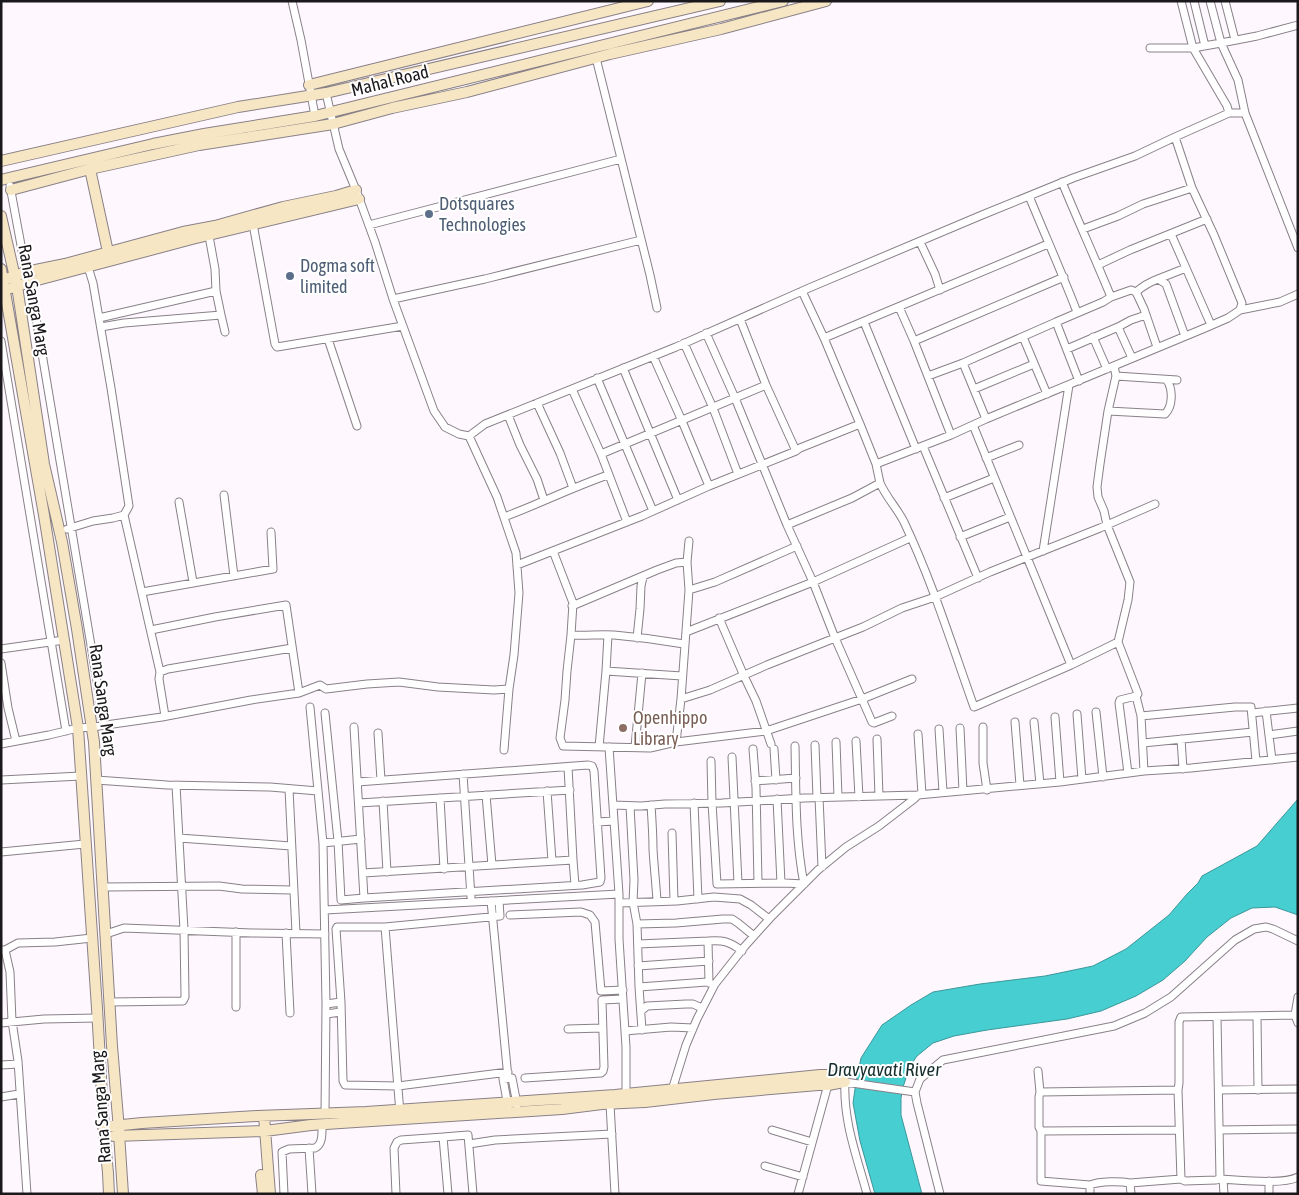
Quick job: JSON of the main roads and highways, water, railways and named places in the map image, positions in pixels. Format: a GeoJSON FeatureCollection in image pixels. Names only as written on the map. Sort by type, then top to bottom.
{"type":"FeatureCollection","features":[{"type":"Feature","properties":{"kind":"main road"},"geometry":{"type":"LineString","coordinates":[[310,90],[648,1]]}},
{"type":"Feature","properties":{"kind":"main road","name":"Mahal Road"},"geometry":{"type":"LineString","coordinates":[[1,161],[310,90],[326,93],[720,1]]}},
{"type":"Feature","properties":{"kind":"main road","name":"Mahal Road"},"geometry":{"type":"LineString","coordinates":[[5,179],[140,153],[204,134],[330,113],[783,1]]}},
{"type":"Feature","properties":{"kind":"main road"},"geometry":{"type":"LineString","coordinates":[[10,190],[90,169],[140,153],[199,146],[333,124],[392,108],[467,92],[596,58],[721,29],[826,1]]}},
{"type":"Feature","properties":{"kind":"main road"},"geometry":{"type":"LineString","coordinates":[[90,169],[108,252]]}},
{"type":"Feature","properties":{"kind":"main road"},"geometry":{"type":"LineString","coordinates":[[3,286],[28,277],[108,252],[183,232],[215,226],[283,207],[336,196],[358,194],[209,236],[88,267],[28,277]]}},
{"type":"Feature","properties":{"kind":"main road","name":"Rana Sanga Marg"},"geometry":{"type":"LineString","coordinates":[[1,216],[16,281],[44,464],[59,531],[75,619],[94,742],[112,1046],[123,1194]]}},
{"type":"Feature","properties":{"kind":"main road","name":"Rana Sanga Marg"},"geometry":{"type":"LineString","coordinates":[[1,270],[44,515],[78,728],[109,1194]]}},
{"type":"Feature","properties":{"kind":"main road"},"geometry":{"type":"LineString","coordinates":[[513,1107],[610,1104],[672,1090],[820,1075],[829,1080],[845,1082]]}},
{"type":"Feature","properties":{"kind":"main road"},"geometry":{"type":"LineString","coordinates":[[104,1132],[261,1116],[323,1119],[714,1094],[818,1084],[829,1080]]}},
{"type":"Feature","properties":{"kind":"main road"},"geometry":{"type":"LineString","coordinates":[[261,1116],[263,1194]]}},
{"type":"Feature","properties":{"kind":"main road"},"geometry":{"type":"LineString","coordinates":[[119,1130],[144,1135],[262,1131],[323,1119]]}},
{"type":"Feature","properties":{"kind":"main road"},"geometry":{"type":"LineString","coordinates":[[262,1131],[270,1194]]}},
{"type":"Feature","properties":{"kind":"water","name":"Dravyavati River"},"geometry":{"type":"Polygon","coordinates":[[[1298,799],[1298,915],[1275,907],[1252,908],[1231,918],[1207,937],[1185,961],[1163,980],[1136,996],[1101,1011],[1067,1019],[954,1036],[933,1043],[917,1056],[910,1066],[901,1098],[901,1115],[922,1194],[875,1194],[860,1141],[853,1103],[861,1058],[882,1025],[933,992],[1045,976],[1093,966],[1126,949],[1169,915],[1202,876],[1257,846],[1298,799]]]}},
{"type":"Feature","properties":{"kind":"place","name":"Dotsquares Technologies"},"geometry":{"type":"Point","coordinates":[429,214]}},
{"type":"Feature","properties":{"kind":"place","name":"Dogma soft limited"},"geometry":{"type":"Point","coordinates":[290,276]}},
{"type":"Feature","properties":{"kind":"place","name":"Openhippo Library"},"geometry":{"type":"Point","coordinates":[623,728]}}]}
